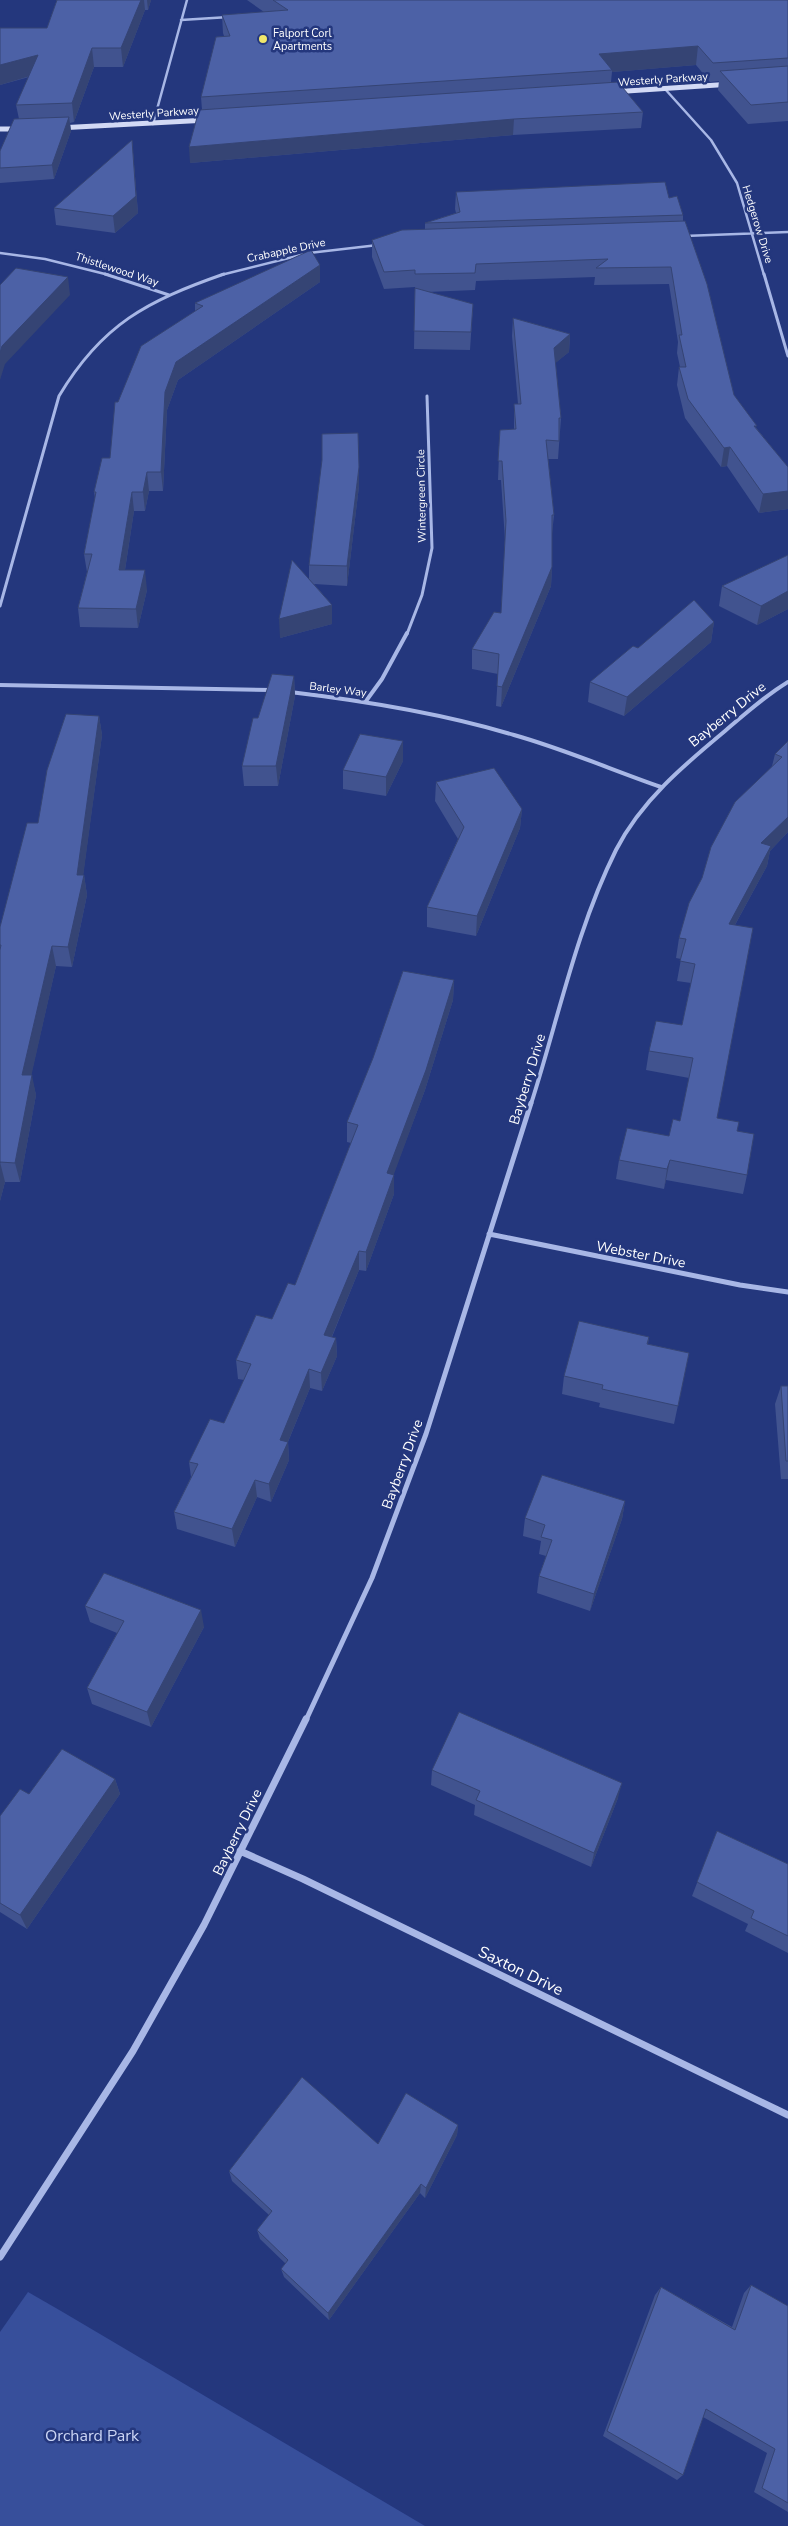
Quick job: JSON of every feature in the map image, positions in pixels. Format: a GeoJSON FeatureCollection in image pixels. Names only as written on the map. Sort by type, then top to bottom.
{"type":"FeatureCollection","features":[{"type":"Feature","properties":{"kind":"main road","name":"Westerly Parkway"},"geometry":{"type":"LineString","coordinates":[[605,93],[741,84]]}},
{"type":"Feature","properties":{"kind":"main road","name":"Westerly Parkway"},"geometry":{"type":"LineString","coordinates":[[51,129],[216,119]]}},
{"type":"Feature","properties":{"kind":"main road"},"geometry":{"type":"LineString","coordinates":[[0,129],[30,129]]}},
{"type":"Feature","properties":{"kind":"street"},"geometry":{"type":"LineString","coordinates":[[153,124],[187,0]]}},
{"type":"Feature","properties":{"kind":"street"},"geometry":{"type":"LineString","coordinates":[[182,20],[233,17]]}},
{"type":"Feature","properties":{"kind":"street","name":"Hedgerow Drive"},"geometry":{"type":"LineString","coordinates":[[665,89],[711,140],[727,163],[737,183],[788,356]]}},
{"type":"Feature","properties":{"kind":"street"},"geometry":{"type":"LineString","coordinates":[[677,236],[788,232]]}},
{"type":"Feature","properties":{"kind":"street","name":"Crabapple Drive"},"geometry":{"type":"LineString","coordinates":[[0,606],[59,396],[71,375],[100,340],[134,314],[169,295],[208,279],[260,263],[322,251],[386,245]]}},
{"type":"Feature","properties":{"kind":"street","name":"Thistlewood Way"},"geometry":{"type":"LineString","coordinates":[[0,253],[55,260],[93,268],[169,295]]}},
{"type":"Feature","properties":{"kind":"street","name":"Wintergreen Circle"},"geometry":{"type":"LineString","coordinates":[[366,701],[382,679],[404,642],[422,595],[432,548],[428,396]]}},
{"type":"Feature","properties":{"kind":"street","name":"Bayberry Drive"},"geometry":{"type":"LineString","coordinates":[[0,2257],[133,2051],[212,1910],[304,1724],[372,1578],[426,1434],[592,903],[617,848],[661,787],[714,738],[770,693],[788,682]]}},
{"type":"Feature","properties":{"kind":"street"},"geometry":{"type":"LineString","coordinates":[[0,685],[277,690]]}},
{"type":"Feature","properties":{"kind":"street","name":"Barley Way"},"geometry":{"type":"LineString","coordinates":[[286,691],[366,701],[443,717],[546,745],[661,787]]}},
{"type":"Feature","properties":{"kind":"street","name":"Webster Drive"},"geometry":{"type":"LineString","coordinates":[[489,1234],[740,1285],[788,1292]]}},
{"type":"Feature","properties":{"kind":"street","name":"Saxton Drive"},"geometry":{"type":"LineString","coordinates":[[240,1851],[303,1879],[788,2115]]}},
{"type":"Feature","properties":{"kind":"green space","name":"Orchard Park"},"geometry":{"type":"Polygon","coordinates":[[[28,2292],[425,2526],[0,2526],[0,2332],[28,2292]]]}},
{"type":"Feature","properties":{"kind":"building"},"geometry":{"type":"Polygon","coordinates":[[[57,0],[141,0],[121,48],[92,48],[72,103],[16,105],[38,55],[0,65],[0,28],[47,28],[57,0]]]}},
{"type":"Feature","properties":{"kind":"building"},"geometry":{"type":"Polygon","coordinates":[[[273,0],[788,0],[788,58],[713,63],[698,46],[599,54],[612,70],[201,97],[216,37],[230,36],[222,15],[288,10],[273,0]]]}},
{"type":"Feature","properties":{"kind":"building"},"geometry":{"type":"Polygon","coordinates":[[[788,66],[788,102],[751,105],[720,71],[788,66]]]}},
{"type":"Feature","properties":{"kind":"building"},"geometry":{"type":"Polygon","coordinates":[[[618,82],[643,112],[514,119],[189,147],[199,110],[618,82]]]}},
{"type":"Feature","properties":{"kind":"building"},"geometry":{"type":"Polygon","coordinates":[[[69,117],[52,165],[0,168],[0,151],[14,119],[69,117]]]}},
{"type":"Feature","properties":{"kind":"building"},"geometry":{"type":"Polygon","coordinates":[[[132,140],[136,196],[113,216],[54,208],[132,140]]]}},
{"type":"Feature","properties":{"kind":"building"},"geometry":{"type":"Polygon","coordinates":[[[665,182],[669,198],[677,196],[683,215],[425,223],[460,212],[456,192],[665,182]]]}},
{"type":"Feature","properties":{"kind":"building"},"geometry":{"type":"Polygon","coordinates":[[[685,221],[707,284],[734,395],[757,426],[754,426],[788,467],[788,491],[763,494],[730,447],[724,448],[688,399],[679,367],[686,367],[679,335],[682,335],[671,267],[596,268],[608,259],[476,264],[475,273],[415,274],[415,270],[384,272],[372,240],[402,230],[685,221]]]}},
{"type":"Feature","properties":{"kind":"building"},"geometry":{"type":"Polygon","coordinates":[[[311,250],[320,265],[176,362],[165,392],[161,472],[147,472],[143,492],[132,492],[119,570],[145,570],[136,609],[78,608],[92,554],[84,554],[96,492],[94,492],[102,458],[110,458],[115,402],[118,402],[141,346],[203,306],[195,303],[311,250]]]}},
{"type":"Feature","properties":{"kind":"building"},"geometry":{"type":"Polygon","coordinates":[[[16,268],[68,277],[2,346],[0,353],[0,285],[16,268]]]}},
{"type":"Feature","properties":{"kind":"building"},"geometry":{"type":"Polygon","coordinates":[[[415,288],[473,304],[471,332],[414,331],[415,288]]]}},
{"type":"Feature","properties":{"kind":"building"},"geometry":{"type":"Polygon","coordinates":[[[513,318],[570,334],[554,348],[561,418],[559,418],[559,441],[546,440],[554,515],[552,515],[552,567],[502,687],[497,686],[499,654],[472,649],[494,612],[501,613],[506,521],[502,461],[498,461],[500,430],[516,429],[514,404],[521,404],[513,318]]]}},
{"type":"Feature","properties":{"kind":"building"},"geometry":{"type":"Polygon","coordinates":[[[358,433],[359,467],[347,566],[309,565],[322,460],[322,434],[358,433]]]}},
{"type":"Feature","properties":{"kind":"building"},"geometry":{"type":"Polygon","coordinates":[[[788,555],[788,591],[761,606],[722,586],[788,555]]]}},
{"type":"Feature","properties":{"kind":"building"},"geometry":{"type":"Polygon","coordinates":[[[292,560],[332,605],[279,619],[292,560]]]}},
{"type":"Feature","properties":{"kind":"building"},"geometry":{"type":"Polygon","coordinates":[[[694,600],[714,622],[627,697],[590,682],[633,646],[638,648],[694,600]]]}},
{"type":"Feature","properties":{"kind":"building"},"geometry":{"type":"Polygon","coordinates":[[[272,674],[294,676],[276,766],[242,766],[253,718],[258,718],[272,674]]]}},
{"type":"Feature","properties":{"kind":"building"},"geometry":{"type":"Polygon","coordinates":[[[66,714],[99,716],[77,875],[84,875],[68,947],[52,946],[22,1075],[32,1075],[15,1163],[0,1162],[0,927],[27,823],[38,823],[47,770],[66,714]]]}},
{"type":"Feature","properties":{"kind":"building"},"geometry":{"type":"Polygon","coordinates":[[[360,734],[403,741],[386,777],[343,770],[360,734]]]}},
{"type":"Feature","properties":{"kind":"building"},"geometry":{"type":"Polygon","coordinates":[[[788,741],[788,817],[761,843],[771,846],[729,924],[753,928],[717,1118],[739,1122],[737,1131],[754,1134],[747,1175],[670,1160],[667,1169],[619,1160],[627,1128],[669,1136],[673,1119],[680,1121],[693,1058],[649,1051],[656,1021],[682,1025],[695,964],[680,961],[686,939],[679,938],[689,903],[702,878],[711,847],[735,802],[782,757],[775,754],[788,741]]]}},
{"type":"Feature","properties":{"kind":"building"},"geometry":{"type":"Polygon","coordinates":[[[494,768],[522,809],[477,916],[427,907],[464,827],[436,782],[494,768]]]}},
{"type":"Feature","properties":{"kind":"building"},"geometry":{"type":"Polygon","coordinates":[[[403,971],[454,980],[426,1070],[387,1173],[394,1175],[366,1252],[359,1251],[324,1335],[336,1338],[321,1373],[309,1369],[280,1440],[288,1442],[269,1484],[255,1480],[232,1529],[174,1512],[198,1464],[189,1462],[210,1419],[224,1423],[251,1364],[236,1360],[256,1315],[272,1319],[288,1283],[295,1285],[358,1125],[347,1122],[373,1058],[403,971]]]}},
{"type":"Feature","properties":{"kind":"building"},"geometry":{"type":"Polygon","coordinates":[[[579,1321],[649,1337],[647,1344],[689,1353],[678,1406],[602,1389],[603,1385],[564,1376],[579,1321]]]}},
{"type":"Feature","properties":{"kind":"building"},"geometry":{"type":"Polygon","coordinates":[[[781,1386],[788,1386],[788,1461],[786,1461],[781,1386]]]}},
{"type":"Feature","properties":{"kind":"building"},"geometry":{"type":"Polygon","coordinates":[[[542,1475],[625,1501],[594,1594],[539,1576],[552,1540],[541,1537],[545,1525],[525,1518],[542,1475]]]}},
{"type":"Feature","properties":{"kind":"building"},"geometry":{"type":"Polygon","coordinates":[[[104,1573],[201,1610],[147,1712],[87,1688],[124,1621],[85,1606],[104,1573]]]}},
{"type":"Feature","properties":{"kind":"building"},"geometry":{"type":"Polygon","coordinates":[[[459,1712],[622,1783],[594,1853],[476,1800],[480,1791],[432,1770],[459,1712]]]}},
{"type":"Feature","properties":{"kind":"building"},"geometry":{"type":"Polygon","coordinates":[[[62,1749],[115,1779],[20,1915],[0,1903],[0,1816],[20,1789],[29,1794],[62,1749]]]}},
{"type":"Feature","properties":{"kind":"building"},"geometry":{"type":"Polygon","coordinates":[[[717,1831],[788,1864],[788,1936],[751,1918],[754,1911],[697,1882],[717,1831]]]}},
{"type":"Feature","properties":{"kind":"building"},"geometry":{"type":"Polygon","coordinates":[[[302,2077],[378,2144],[406,2093],[458,2125],[426,2188],[421,2184],[328,2313],[281,2269],[288,2260],[257,2230],[272,2211],[229,2171],[302,2077]]]}},
{"type":"Feature","properties":{"kind":"building"},"geometry":{"type":"Polygon","coordinates":[[[751,2285],[788,2306],[788,2503],[762,2488],[775,2449],[706,2409],[683,2475],[607,2431],[661,2287],[735,2330],[751,2285]]]}},
{"type":"Feature","properties":{"kind":"place","name":"Falport Corl Apartments"},"geometry":{"type":"Point","coordinates":[263,39]}}]}
